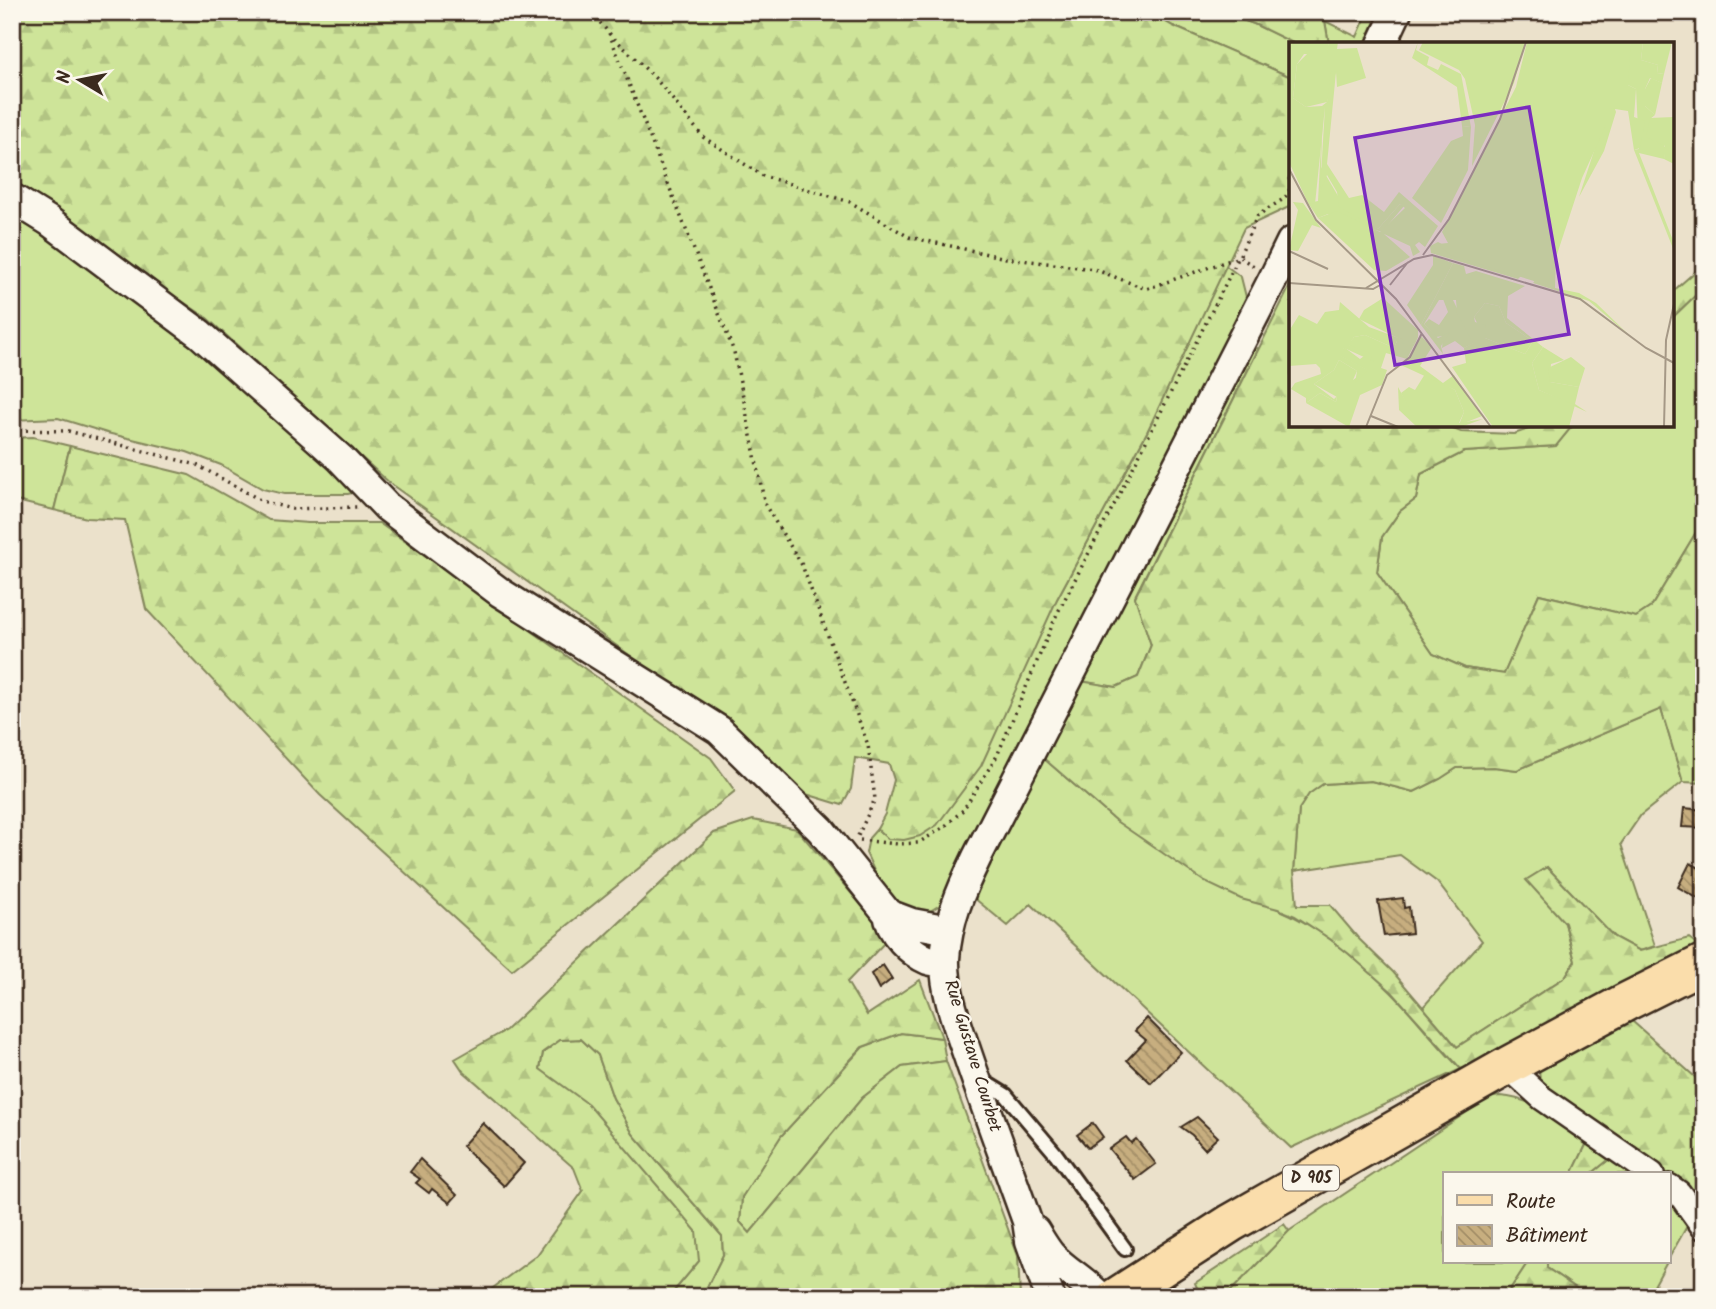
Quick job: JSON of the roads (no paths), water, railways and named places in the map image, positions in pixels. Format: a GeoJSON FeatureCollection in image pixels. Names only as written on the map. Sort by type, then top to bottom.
{"type":"FeatureCollection","features":[{"type":"Feature","properties":{"kind":"main road","name":"D 905"},"geometry":{"type":"LineString","coordinates":[[1116,1297],[1231,1223],[1509,1065],[1704,963]]}},
{"type":"Feature","properties":{"kind":"street"},"geometry":{"type":"LineString","coordinates":[[1383,42],[1397,12]]}},
{"type":"Feature","properties":{"kind":"street"},"geometry":{"type":"LineString","coordinates":[[12,198],[49,221],[200,334],[341,459],[387,507],[501,593],[719,730],[821,830],[888,914],[892,927],[912,950],[928,960],[945,962]]}},
{"type":"Feature","properties":{"kind":"street","name":"Rue Gustave Courbet"},"geometry":{"type":"LineString","coordinates":[[1051,1297],[962,1037],[946,982],[948,930],[958,897],[977,857],[1289,246]]}},
{"type":"Feature","properties":{"kind":"street"},"geometry":{"type":"LineString","coordinates":[[888,914],[912,923],[948,930]]}},
{"type":"Feature","properties":{"kind":"street"},"geometry":{"type":"LineString","coordinates":[[1509,1065],[1542,1098],[1649,1172]]}},
{"type":"Feature","properties":{"kind":"street"},"geometry":{"type":"LineString","coordinates":[[1670,1187],[1679,1193],[1704,1228]]}},
{"type":"Feature","properties":{"kind":"street","name":"Rue Gustave Courbet"},"geometry":{"type":"LineString","coordinates":[[1027,1221],[1049,1254],[1093,1288],[1100,1297]]}},
{"type":"Feature","properties":{"kind":"lane"},"geometry":{"type":"LineString","coordinates":[[978,1085],[988,1084],[1006,1095],[1056,1154],[1125,1249]]}}]}
